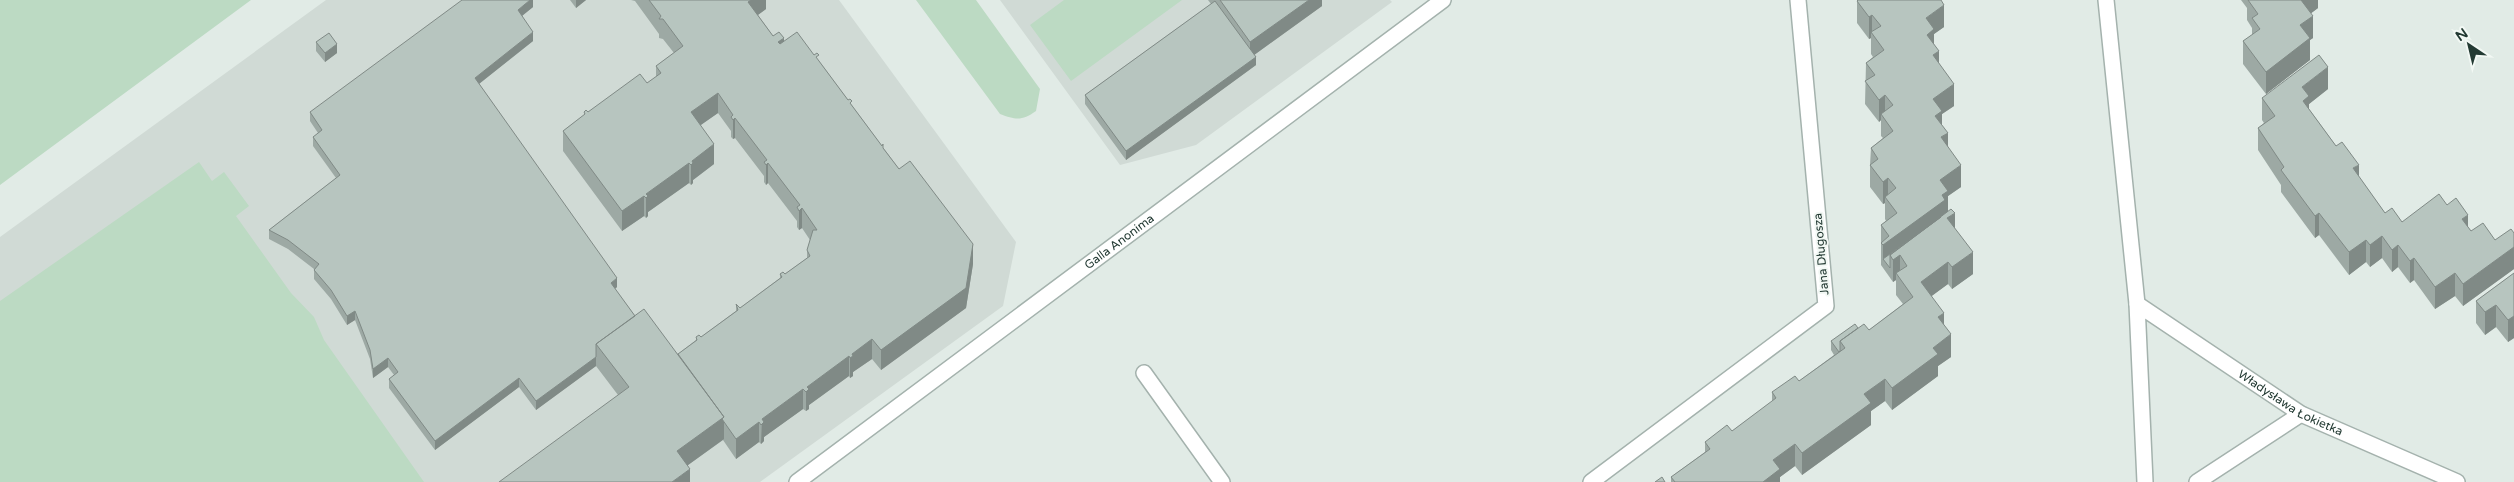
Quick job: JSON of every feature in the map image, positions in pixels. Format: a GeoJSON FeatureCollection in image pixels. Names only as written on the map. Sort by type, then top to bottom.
{"type":"FeatureCollection","features":[{"type":"Feature","properties":{"kind":"street","name":"Galla Anonima"},"geometry":{"type":"LineString","coordinates":[[797,482],[1443,0]]}},
{"type":"Feature","properties":{"kind":"street","name":"Jana Długosza"},"geometry":{"type":"LineString","coordinates":[[1591,482],[1826,306],[1798,0]]}},
{"type":"Feature","properties":{"kind":"street"},"geometry":{"type":"LineString","coordinates":[[2106,0],[2137,304],[2145,482]]}},
{"type":"Feature","properties":{"kind":"street","name":"Władysława Łokietka"},"geometry":{"type":"LineString","coordinates":[[2137,304],[2301,414],[2457,482]]}},
{"type":"Feature","properties":{"kind":"street"},"geometry":{"type":"LineString","coordinates":[[1144,373],[1222,482]]}},
{"type":"Feature","properties":{"kind":"street"},"geometry":{"type":"LineString","coordinates":[[2197,482],[2301,414]]}},
{"type":"Feature","properties":{"kind":"shaded area"},"geometry":{"type":"Polygon","coordinates":[[[326,0],[839,0],[1016,242],[1003,306],[760,482],[0,482],[0,237],[326,0]]]}},
{"type":"Feature","properties":{"kind":"shaded area"},"geometry":{"type":"Polygon","coordinates":[[[1000,0],[1390,0],[1392,2],[1196,145],[1120,165],[1000,0]]]}},
{"type":"Feature","properties":{"kind":"green space"},"geometry":{"type":"Polygon","coordinates":[[[0,0],[251,0],[0,185],[0,0]]]}},
{"type":"Feature","properties":{"kind":"green space"},"geometry":{"type":"Polygon","coordinates":[[[916,0],[976,0],[1040,89],[1036,111],[1027,117],[1019,119],[1000,114],[916,0]]]}},
{"type":"Feature","properties":{"kind":"green space"},"geometry":{"type":"Polygon","coordinates":[[[1064,0],[1182,0],[1071,81],[1030,25],[1064,0]]]}},
{"type":"Feature","properties":{"kind":"green space"},"geometry":{"type":"Polygon","coordinates":[[[199,162],[212,181],[224,172],[249,206],[236,216],[291,293],[314,317],[324,340],[424,482],[0,482],[0,301],[199,162]]]}},
{"type":"Feature","properties":{"kind":"building"},"geometry":{"type":"Polygon","coordinates":[[[462,0],[530,0],[518,10],[533,32],[475,78],[617,278],[611,283],[635,316],[596,344],[596,357],[536,401],[519,378],[435,441],[389,379],[398,372],[388,358],[373,369],[370,350],[355,311],[347,316],[331,290],[314,270],[319,264],[288,240],[269,230],[340,175],[313,137],[322,130],[310,112],[462,0]]]}},
{"type":"Feature","properties":{"kind":"building"},"geometry":{"type":"Polygon","coordinates":[[[649,0],[751,0],[748,2],[773,36],[779,32],[784,38],[778,42],[780,44],[797,32],[814,55],[817,53],[819,55],[816,57],[848,100],[852,101],[850,103],[882,146],[883,144],[883,148],[899,169],[910,161],[973,244],[966,288],[881,350],[872,339],[852,354],[853,356],[850,358],[849,356],[807,387],[809,389],[806,392],[803,389],[762,419],[764,422],[761,425],[759,422],[736,439],[722,419],[724,417],[678,354],[697,340],[696,337],[699,335],[701,337],[738,310],[736,304],[740,308],[782,277],[780,274],[783,272],[785,274],[810,256],[807,250],[813,230],[817,230],[802,208],[799,211],[797,207],[800,205],[768,163],[766,165],[764,162],[767,160],[735,118],[733,120],[731,117],[733,115],[718,93],[691,112],[714,144],[692,161],[691,165],[689,163],[646,194],[648,196],[646,198],[644,196],[622,211],[563,131],[585,114],[586,110],[588,112],[640,74],[647,83],[661,73],[656,66],[683,46],[663,19],[659,19],[661,16],[649,0]]]}},
{"type":"Feature","properties":{"kind":"building"},"geometry":{"type":"Polygon","coordinates":[[[1220,0],[1309,0],[1250,42],[1220,0]]]}},
{"type":"Feature","properties":{"kind":"building"},"geometry":{"type":"Polygon","coordinates":[[[1858,0],[1941,0],[1944,5],[1926,18],[1934,29],[1927,35],[1939,51],[1933,55],[1954,84],[1933,99],[1942,111],[1935,116],[1948,133],[1941,137],[1961,165],[1940,180],[1948,191],[1942,195],[1945,200],[1883,245],[1881,243],[1889,236],[1881,225],[1897,213],[1885,197],[1896,188],[1888,178],[1883,182],[1870,165],[1878,159],[1871,148],[1893,131],[1881,114],[1893,105],[1885,95],[1879,100],[1865,81],[1875,75],[1866,63],[1884,50],[1871,32],[1881,26],[1872,15],[1869,17],[1858,0]]]}},
{"type":"Feature","properties":{"kind":"building"},"geometry":{"type":"Polygon","coordinates":[[[2248,0],[2301,0],[2313,16],[2300,25],[2310,38],[2266,72],[2243,41],[2260,29],[2252,18],[2258,14],[2248,0]]]}},
{"type":"Feature","properties":{"kind":"building"},"geometry":{"type":"Polygon","coordinates":[[[1215,1],[1256,57],[1126,151],[1085,95],[1215,1]]]}},
{"type":"Feature","properties":{"kind":"building"},"geometry":{"type":"Polygon","coordinates":[[[329,33],[337,44],[325,53],[316,42],[329,33]]]}},
{"type":"Feature","properties":{"kind":"building"},"geometry":{"type":"Polygon","coordinates":[[[2319,55],[2328,67],[2302,87],[2309,96],[2303,101],[2336,146],[2342,142],[2359,165],[2353,168],[2385,213],[2392,208],[2402,222],[2439,194],[2447,205],[2456,198],[2468,215],[2462,219],[2471,231],[2483,223],[2495,240],[2511,229],[2514,233],[2514,247],[2463,284],[2455,273],[2435,287],[2414,258],[2410,261],[2398,245],[2392,250],[2382,236],[2370,245],[2366,240],[2349,252],[2319,213],[2315,216],[2281,170],[2284,167],[2258,128],[2275,116],[2262,98],[2319,55]]]}},
{"type":"Feature","properties":{"kind":"building"},"geometry":{"type":"Polygon","coordinates":[[[1951,209],[1955,213],[1947,218],[1973,252],[1952,267],[1948,262],[1921,282],[1944,313],[1938,317],[1951,334],[1933,348],[1938,354],[1892,388],[1885,379],[1864,394],[1871,403],[1802,453],[1795,444],[1773,460],[1780,469],[1763,482],[1675,482],[1671,477],[1710,449],[1705,442],[1727,425],[1732,431],[1776,398],[1772,392],[1795,376],[1799,381],[1845,348],[1840,341],[1864,324],[1869,330],[1913,297],[1896,273],[1907,266],[1900,255],[1893,260],[1890,255],[1951,209]]]}},
{"type":"Feature","properties":{"kind":"building"},"geometry":{"type":"Polygon","coordinates":[[[1941,217],[1890,255],[1890,268],[1883,259],[1941,217]]]}},
{"type":"Feature","properties":{"kind":"building"},"geometry":{"type":"Polygon","coordinates":[[[2514,273],[2514,316],[2508,320],[2496,305],[2485,312],[2476,301],[2514,273]]]}},
{"type":"Feature","properties":{"kind":"building"},"geometry":{"type":"Polygon","coordinates":[[[644,309],[724,417],[677,451],[690,469],[672,482],[499,482],[629,387],[596,344],[644,309]]]}},
{"type":"Feature","properties":{"kind":"building"},"geometry":{"type":"Polygon","coordinates":[[[1855,324],[1858,328],[1840,341],[1839,352],[1831,341],[1855,324]]]}},
{"type":"Feature","properties":{"kind":"building"},"geometry":{"type":"Polygon","coordinates":[[[1662,477],[1665,482],[1655,482],[1662,477]]]}}]}
